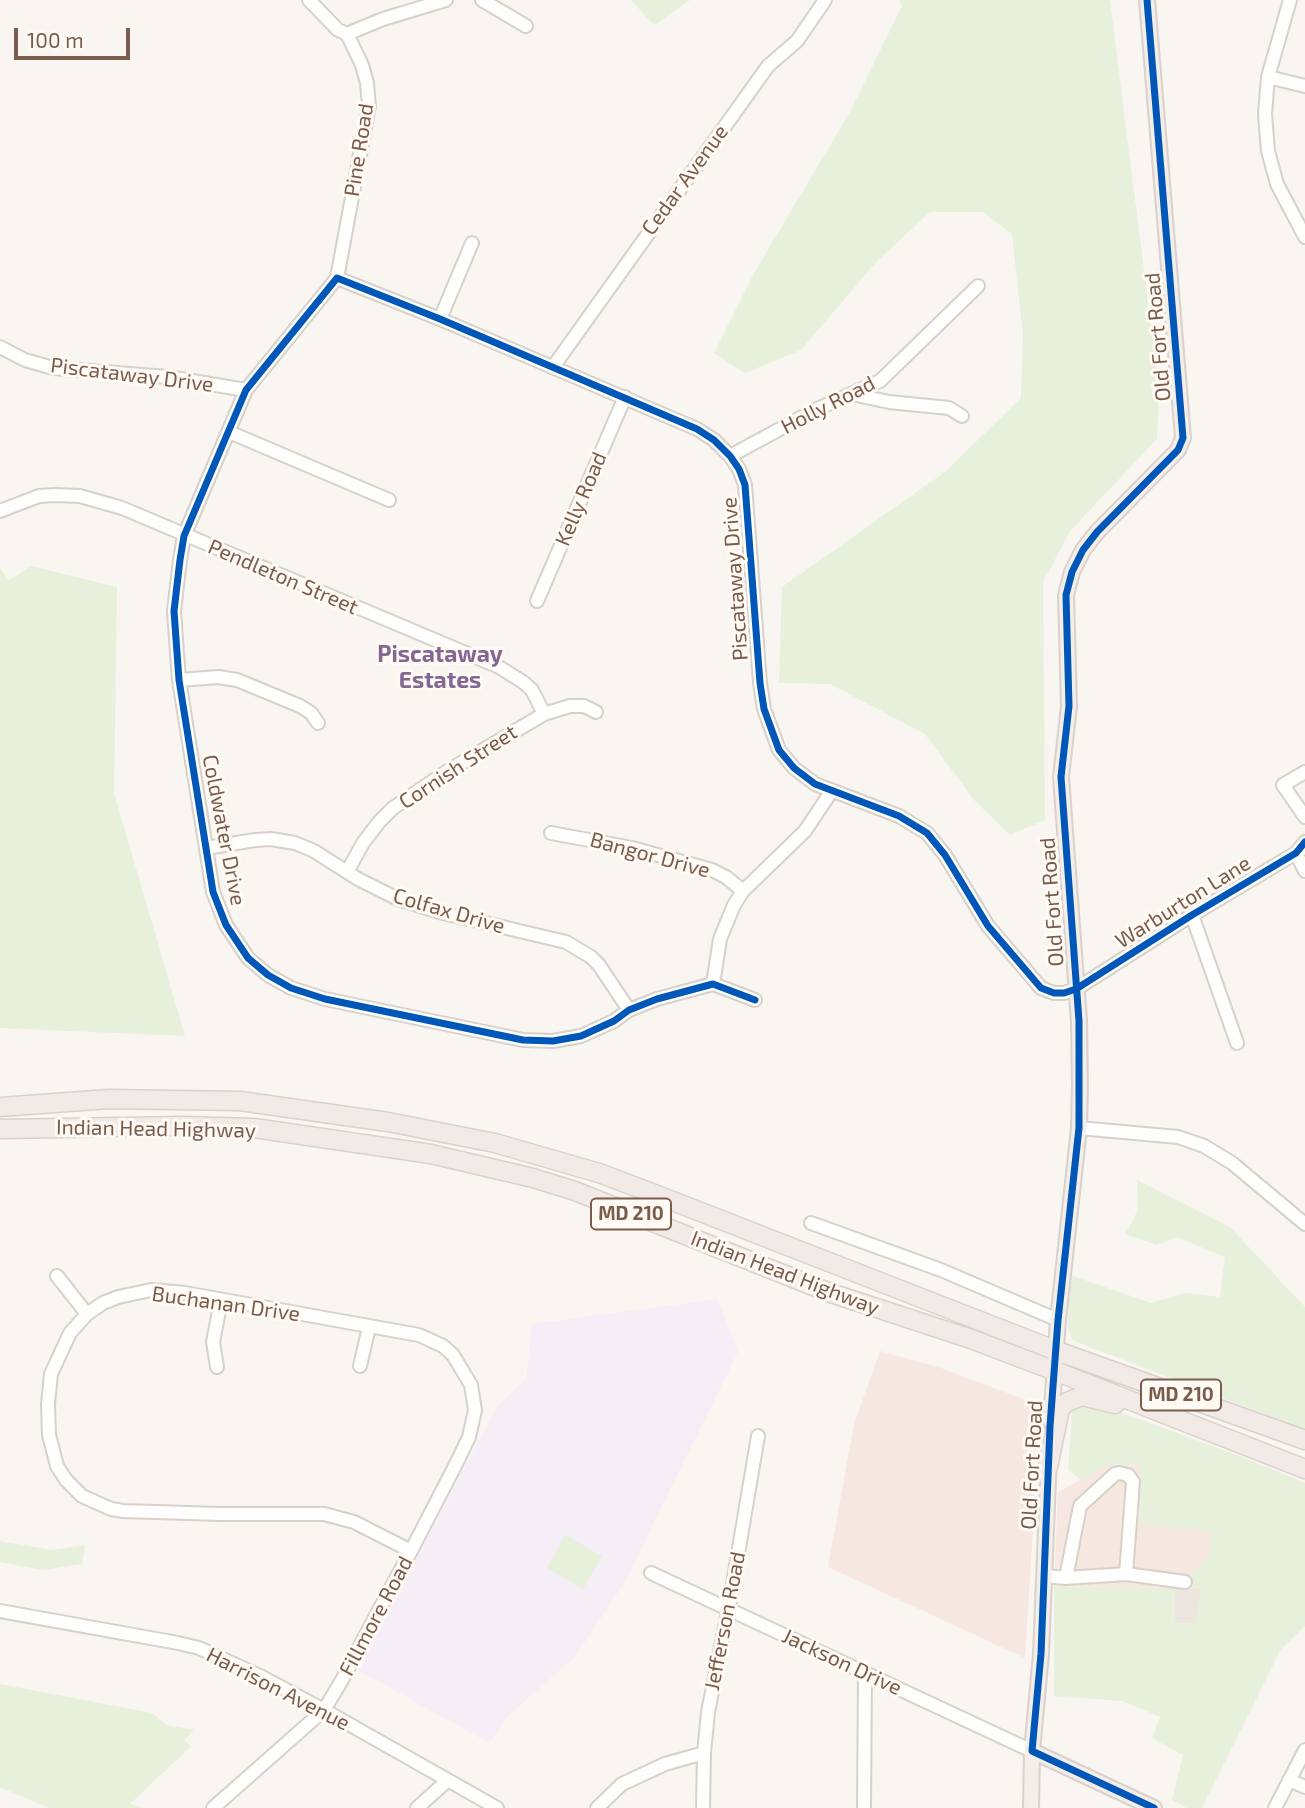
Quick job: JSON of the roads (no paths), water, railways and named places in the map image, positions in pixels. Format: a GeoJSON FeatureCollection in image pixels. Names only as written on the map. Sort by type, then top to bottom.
{"type":"FeatureCollection","features":[{"type":"Feature","properties":{"kind":"highway","name":"Indian Head Highway"},"geometry":{"type":"LineString","coordinates":[[0,1107],[108,1099],[240,1101],[388,1122],[495,1143],[599,1173],[652,1192],[1057,1351],[1305,1440]]}},
{"type":"Feature","properties":{"kind":"highway","name":"Indian Head Highway"},"geometry":{"type":"LineString","coordinates":[[0,1129],[183,1126],[254,1128],[431,1154],[487,1167],[575,1191],[828,1292],[971,1339],[1305,1469]]}},
{"type":"Feature","properties":{"kind":"highway"},"geometry":{"type":"LineString","coordinates":[[1048,1467],[1060,1409],[1082,1396],[1231,1440]]}},
{"type":"Feature","properties":{"kind":"main road","name":"Old Fort Road"},"geometry":{"type":"LineString","coordinates":[[1031,1808],[1032,1751],[1041,1654],[1048,1467],[1058,1320],[1079,1128],[1080,1053],[1061,777],[1069,706],[1066,595],[1072,572],[1083,550],[1097,532],[1178,450],[1183,438],[1147,0]]}},
{"type":"Feature","properties":{"kind":"main road"},"geometry":{"type":"LineString","coordinates":[[1032,1751],[1154,1808]]}},
{"type":"Feature","properties":{"kind":"street","name":"Pine Road"},"geometry":{"type":"LineString","coordinates":[[309,0],[338,30],[347,34],[362,65],[367,83],[369,106],[337,278]]}},
{"type":"Feature","properties":{"kind":"street"},"geometry":{"type":"LineString","coordinates":[[347,34],[383,19],[446,0]]}},
{"type":"Feature","properties":{"kind":"street"},"geometry":{"type":"LineString","coordinates":[[482,0],[526,26]]}},
{"type":"Feature","properties":{"kind":"street","name":"Cedar Avenue"},"geometry":{"type":"LineString","coordinates":[[553,367],[768,66],[797,41],[825,0]]}},
{"type":"Feature","properties":{"kind":"street"},"geometry":{"type":"LineString","coordinates":[[1290,0],[1268,77],[1265,114],[1268,151],[1282,194],[1305,237]]}},
{"type":"Feature","properties":{"kind":"street"},"geometry":{"type":"LineString","coordinates":[[1268,77],[1305,86]]}},
{"type":"Feature","properties":{"kind":"street"},"geometry":{"type":"LineString","coordinates":[[440,319],[472,243]]}},
{"type":"Feature","properties":{"kind":"street"},"geometry":{"type":"LineString","coordinates":[[246,390],[337,278]]}},
{"type":"Feature","properties":{"kind":"street","name":"Piscataway Drive"},"geometry":{"type":"LineString","coordinates":[[337,278],[625,397],[697,429],[714,440],[730,456],[743,478],[760,683],[774,739],[786,759],[804,776],[831,792],[899,816],[927,833],[945,855],[988,926],[1031,979],[1041,988],[1054,993],[1076,989]]}},
{"type":"Feature","properties":{"kind":"street","name":"Holly Road"},"geometry":{"type":"LineString","coordinates":[[730,456],[815,410],[880,381],[978,286]]}},
{"type":"Feature","properties":{"kind":"street","name":"Piscataway Drive"},"geometry":{"type":"LineString","coordinates":[[0,347],[24,360],[53,368],[167,377],[246,390]]}},
{"type":"Feature","properties":{"kind":"street","name":"Coldwater Drive"},"geometry":{"type":"LineString","coordinates":[[246,390],[184,536],[174,611],[179,680],[214,892],[226,925],[248,958],[268,975],[301,992],[523,1040],[552,1041],[581,1036],[614,1021],[629,1010],[669,995],[713,984]]}},
{"type":"Feature","properties":{"kind":"street"},"geometry":{"type":"LineString","coordinates":[[852,394],[889,402],[949,408],[962,416]]}},
{"type":"Feature","properties":{"kind":"street","name":"Kelly Road"},"geometry":{"type":"LineString","coordinates":[[537,601],[625,397]]}},
{"type":"Feature","properties":{"kind":"street"},"geometry":{"type":"LineString","coordinates":[[229,432],[390,500]]}},
{"type":"Feature","properties":{"kind":"street","name":"Pendleton Street"},"geometry":{"type":"LineString","coordinates":[[0,511],[39,496],[73,495],[122,508],[499,667],[532,690],[544,714]]}},
{"type":"Feature","properties":{"kind":"street"},"geometry":{"type":"LineString","coordinates":[[179,680],[218,677],[237,680],[300,706],[311,713],[318,723]]}},
{"type":"Feature","properties":{"kind":"street","name":"Cornish Street"},"geometry":{"type":"LineString","coordinates":[[347,872],[362,843],[393,808],[446,772],[544,714],[570,706],[584,706],[596,712]]}},
{"type":"Feature","properties":{"kind":"street"},"geometry":{"type":"LineString","coordinates":[[1305,772],[1283,785],[1305,817]]}},
{"type":"Feature","properties":{"kind":"street"},"geometry":{"type":"LineString","coordinates":[[755,1000],[713,984],[720,939],[728,916],[743,891],[805,831],[831,792]]}},
{"type":"Feature","properties":{"kind":"street","name":"Bangor Drive"},"geometry":{"type":"LineString","coordinates":[[551,833],[632,848],[712,870],[743,891]]}},
{"type":"Feature","properties":{"kind":"street","name":"Colfax Drive"},"geometry":{"type":"LineString","coordinates":[[206,848],[255,840],[283,841],[314,851],[373,887],[408,903],[566,942],[584,951],[599,965],[629,1010]]}},
{"type":"Feature","properties":{"kind":"street"},"geometry":{"type":"LineString","coordinates":[[1302,847],[1305,871]]}},
{"type":"Feature","properties":{"kind":"street","name":"Warburton Lane"},"geometry":{"type":"LineString","coordinates":[[1076,989],[1302,847]]}},
{"type":"Feature","properties":{"kind":"street"},"geometry":{"type":"LineString","coordinates":[[1192,915],[1237,1043]]}},
{"type":"Feature","properties":{"kind":"street"},"geometry":{"type":"LineString","coordinates":[[1079,1128],[1178,1137],[1204,1146],[1232,1163],[1305,1224]]}},
{"type":"Feature","properties":{"kind":"street"},"geometry":{"type":"LineString","coordinates":[[811,1223],[941,1270],[1058,1320]]}},
{"type":"Feature","properties":{"kind":"street"},"geometry":{"type":"LineString","coordinates":[[57,1276],[87,1314]]}},
{"type":"Feature","properties":{"kind":"street","name":"Buchanan Drive"},"geometry":{"type":"LineString","coordinates":[[411,1551],[355,1522],[324,1514],[123,1511],[111,1510],[82,1496],[66,1480],[51,1449],[48,1404],[51,1374],[56,1360],[70,1333],[87,1314],[110,1300],[151,1290],[185,1293],[411,1333],[433,1340],[453,1355],[471,1385],[475,1410],[469,1437],[456,1464]]}},
{"type":"Feature","properties":{"kind":"street"},"geometry":{"type":"LineString","coordinates":[[217,1367],[214,1342],[222,1301]]}},
{"type":"Feature","properties":{"kind":"street"},"geometry":{"type":"LineString","coordinates":[[360,1366],[369,1326]]}},
{"type":"Feature","properties":{"kind":"street","name":"Jefferson Road"},"geometry":{"type":"LineString","coordinates":[[704,1808],[704,1754],[708,1712],[729,1608],[758,1436]]}},
{"type":"Feature","properties":{"kind":"street","name":"Fillmore Road"},"geometry":{"type":"LineString","coordinates":[[213,1808],[324,1710],[456,1464]]}},
{"type":"Feature","properties":{"kind":"street"},"geometry":{"type":"LineString","coordinates":[[1066,1578],[1080,1506],[1119,1473],[1128,1475],[1133,1482],[1126,1574]]}},
{"type":"Feature","properties":{"kind":"street","name":"Jackson Drive"},"geometry":{"type":"LineString","coordinates":[[651,1573],[1032,1751]]}},
{"type":"Feature","properties":{"kind":"street"},"geometry":{"type":"LineString","coordinates":[[1044,1576],[1066,1578],[1126,1574],[1185,1582]]}},
{"type":"Feature","properties":{"kind":"street","name":"Harrison Avenue"},"geometry":{"type":"LineString","coordinates":[[0,1611],[199,1648],[324,1710],[497,1808]]}},
{"type":"Feature","properties":{"kind":"street"},"geometry":{"type":"LineString","coordinates":[[864,1808],[865,1674]]}},
{"type":"Feature","properties":{"kind":"street"},"geometry":{"type":"LineString","coordinates":[[1275,1808],[1289,1780],[1301,1769],[1305,1750]]}},
{"type":"Feature","properties":{"kind":"street"},"geometry":{"type":"LineString","coordinates":[[597,1808],[622,1784],[654,1768],[687,1756],[704,1754]]}},
{"type":"Feature","properties":{"kind":"street"},"geometry":{"type":"LineString","coordinates":[[1289,1780],[1305,1787]]}},
{"type":"Feature","properties":{"kind":"street"},"geometry":{"type":"LineString","coordinates":[[417,1808],[447,1781]]}},
{"type":"Feature","properties":{"kind":"district","name":"Piscataway Estates"},"geometry":{"type":"Point","coordinates":[440,667]}}]}
